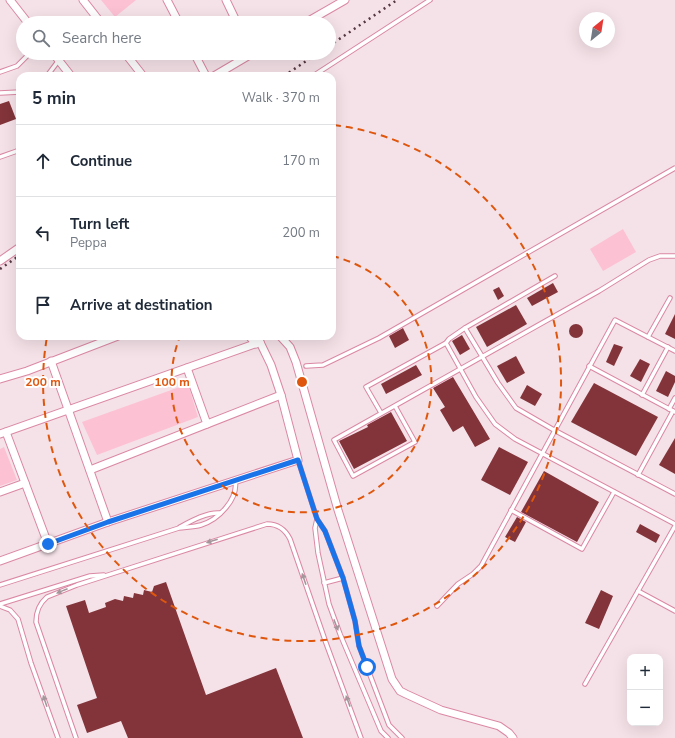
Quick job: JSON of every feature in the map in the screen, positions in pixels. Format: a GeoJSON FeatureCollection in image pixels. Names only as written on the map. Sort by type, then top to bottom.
{"type":"FeatureCollection","features":[{"type":"Feature","properties":{"kind":"street"},"geometry":{"type":"LineString","coordinates":[[10,0],[23,16]]}},
{"type":"Feature","properties":{"kind":"street"},"geometry":{"type":"LineString","coordinates":[[83,0],[96,16]]}},
{"type":"Feature","properties":{"kind":"street"},"geometry":{"type":"LineString","coordinates":[[167,0],[175,16]]}},
{"type":"Feature","properties":{"kind":"street"},"geometry":{"type":"LineString","coordinates":[[226,0],[234,16]]}},
{"type":"Feature","properties":{"kind":"street"},"geometry":{"type":"LineString","coordinates":[[317,16],[345,0]]}},
{"type":"Feature","properties":{"kind":"street"},"geometry":{"type":"LineString","coordinates":[[59,60],[68,72]]}},
{"type":"Feature","properties":{"kind":"street"},"geometry":{"type":"LineString","coordinates":[[130,60],[140,72]]}},
{"type":"Feature","properties":{"kind":"street"},"geometry":{"type":"LineString","coordinates":[[198,60],[204,72]]}},
{"type":"Feature","properties":{"kind":"street"},"geometry":{"type":"LineString","coordinates":[[221,72],[240,60]]}},
{"type":"Feature","properties":{"kind":"street"},"geometry":{"type":"LineString","coordinates":[[0,261],[16,250]]}},
{"type":"Feature","properties":{"kind":"street"},"geometry":{"type":"LineString","coordinates":[[0,379],[26,371],[107,340]]}},
{"type":"Feature","properties":{"kind":"street"},"geometry":{"type":"LineString","coordinates":[[283,340],[290,348],[296,362],[338,510],[392,679],[400,691],[406,694],[441,710],[499,726],[513,738]]}},
{"type":"Feature","properties":{"kind":"street"},"geometry":{"type":"LineString","coordinates":[[0,561],[48,544],[108,522],[298,460],[281,395],[271,365],[257,341],[188,368],[3,433],[25,483],[48,544]]}},
{"type":"Feature","properties":{"kind":"street"},"geometry":{"type":"LineString","coordinates":[[51,361],[108,522]]}},
{"type":"Feature","properties":{"kind":"street"},"geometry":{"type":"LineString","coordinates":[[188,368],[207,424]]}},
{"type":"Feature","properties":{"kind":"street"},"geometry":{"type":"LineString","coordinates":[[90,470],[281,395]]}},
{"type":"Feature","properties":{"kind":"street"},"geometry":{"type":"LineString","coordinates":[[0,492],[25,483]]}},
{"type":"Feature","properties":{"kind":"lane"},"geometry":{"type":"LineString","coordinates":[[319,72],[430,0]]}},
{"type":"Feature","properties":{"kind":"lane"},"geometry":{"type":"LineString","coordinates":[[0,72],[17,66],[23,60]]}},
{"type":"Feature","properties":{"kind":"lane"},"geometry":{"type":"LineString","coordinates":[[50,72],[59,60]]}},
{"type":"Feature","properties":{"kind":"lane"},"geometry":{"type":"LineString","coordinates":[[0,93],[16,92]]}},
{"type":"Feature","properties":{"kind":"lane"},"geometry":{"type":"LineString","coordinates":[[0,157],[16,151]]}},
{"type":"Feature","properties":{"kind":"lane"},"geometry":{"type":"LineString","coordinates":[[306,366],[323,365],[379,338],[675,168]]}},
{"type":"Feature","properties":{"kind":"lane"},"geometry":{"type":"LineString","coordinates":[[394,406],[416,442],[353,476],[334,440],[482,356],[599,291],[649,260],[660,256],[675,256]]}},
{"type":"Feature","properties":{"kind":"lane"},"geometry":{"type":"LineString","coordinates":[[381,413],[366,387],[446,343],[449,339],[466,328],[555,276]]}},
{"type":"Feature","properties":{"kind":"lane"},"geometry":{"type":"LineString","coordinates":[[648,337],[670,298]]}},
{"type":"Feature","properties":{"kind":"lane"},"geometry":{"type":"LineString","coordinates":[[437,606],[458,584],[473,574],[481,566],[615,320],[675,351]]}},
{"type":"Feature","properties":{"kind":"lane"},"geometry":{"type":"LineString","coordinates":[[466,328],[498,383],[516,408],[554,430],[675,494]]}},
{"type":"Feature","properties":{"kind":"lane"},"geometry":{"type":"LineString","coordinates":[[446,343],[476,397],[495,424],[515,439],[675,525],[585,684]]}},
{"type":"Feature","properties":{"kind":"lane"},"geometry":{"type":"LineString","coordinates":[[642,395],[668,348]]}},
{"type":"Feature","properties":{"kind":"lane"},"geometry":{"type":"LineString","coordinates":[[589,366],[674,412],[638,475]]}},
{"type":"Feature","properties":{"kind":"lane"},"geometry":{"type":"LineString","coordinates":[[669,409],[675,398]]}},
{"type":"Feature","properties":{"kind":"lane"},"geometry":{"type":"LineString","coordinates":[[298,460],[317,519],[325,531],[343,578],[355,621],[359,646],[390,726],[402,738]]}},
{"type":"Feature","properties":{"kind":"lane"},"geometry":{"type":"LineString","coordinates":[[179,528],[201,525],[220,513],[233,497],[236,489],[235,480]]}},
{"type":"Feature","properties":{"kind":"lane"},"geometry":{"type":"LineString","coordinates":[[511,510],[582,548],[614,492]]}},
{"type":"Feature","properties":{"kind":"lane"},"geometry":{"type":"LineString","coordinates":[[0,585],[179,528],[208,515],[220,513]]}},
{"type":"Feature","properties":{"kind":"lane"},"geometry":{"type":"LineString","coordinates":[[317,519],[315,528],[318,553],[329,604],[340,634],[382,731],[388,738]]}},
{"type":"Feature","properties":{"kind":"lane"},"geometry":{"type":"LineString","coordinates":[[76,738],[36,622],[37,612],[41,604],[47,598],[77,585],[267,524],[280,527],[288,534],[361,738]]}},
{"type":"Feature","properties":{"kind":"lane"},"geometry":{"type":"LineString","coordinates":[[0,605],[90,576],[113,574]]}},
{"type":"Feature","properties":{"kind":"lane"},"geometry":{"type":"LineString","coordinates":[[324,583],[343,578]]}},
{"type":"Feature","properties":{"kind":"lane"},"geometry":{"type":"LineString","coordinates":[[638,591],[675,611]]}},
{"type":"Feature","properties":{"kind":"lane"},"geometry":{"type":"LineString","coordinates":[[0,605],[10,610],[18,619],[31,663],[58,738]]}},
{"type":"Feature","properties":{"kind":"shaded area"},"geometry":{"type":"Polygon","coordinates":[[[101,0],[136,0],[116,16],[114,16],[101,0]]]}},
{"type":"Feature","properties":{"kind":"shaded area"},"geometry":{"type":"Polygon","coordinates":[[[623,229],[636,252],[603,271],[590,249],[623,229]]]}},
{"type":"Feature","properties":{"kind":"shaded area"},"geometry":{"type":"Polygon","coordinates":[[[188,384],[198,417],[97,455],[82,422],[188,384]]]}},
{"type":"Feature","properties":{"kind":"shaded area"},"geometry":{"type":"Polygon","coordinates":[[[4,447],[17,480],[0,486],[0,449],[4,447]]]}},
{"type":"Feature","properties":{"kind":"building"},"geometry":{"type":"Polygon","coordinates":[[[9,101],[16,119],[0,125],[0,104],[9,101]]]}},
{"type":"Feature","properties":{"kind":"building"},"geometry":{"type":"Polygon","coordinates":[[[553,283],[558,292],[532,306],[527,298],[553,283]]]}},
{"type":"Feature","properties":{"kind":"building"},"geometry":{"type":"Polygon","coordinates":[[[499,287],[504,296],[498,300],[493,290],[499,287]]]}},
{"type":"Feature","properties":{"kind":"building"},"geometry":{"type":"Polygon","coordinates":[[[516,305],[527,324],[487,347],[476,327],[516,305]]]}},
{"type":"Feature","properties":{"kind":"building"},"geometry":{"type":"Polygon","coordinates":[[[675,314],[675,339],[665,334],[675,314]]]}},
{"type":"Feature","properties":{"kind":"building"},"geometry":{"type":"Polygon","coordinates":[[[576,324],[581,326],[583,331],[581,336],[576,338],[571,336],[569,331],[571,326],[576,324]]]}},
{"type":"Feature","properties":{"kind":"building"},"geometry":{"type":"Polygon","coordinates":[[[403,328],[409,340],[395,348],[389,336],[403,328]]]}},
{"type":"Feature","properties":{"kind":"building"},"geometry":{"type":"Polygon","coordinates":[[[462,335],[470,349],[460,355],[452,341],[462,335]]]}},
{"type":"Feature","properties":{"kind":"building"},"geometry":{"type":"Polygon","coordinates":[[[614,344],[623,347],[614,366],[606,362],[614,344]]]}},
{"type":"Feature","properties":{"kind":"building"},"geometry":{"type":"Polygon","coordinates":[[[516,356],[525,373],[507,383],[497,366],[516,356]]]}},
{"type":"Feature","properties":{"kind":"building"},"geometry":{"type":"Polygon","coordinates":[[[640,359],[650,364],[641,382],[630,376],[640,359]]]}},
{"type":"Feature","properties":{"kind":"building"},"geometry":{"type":"Polygon","coordinates":[[[416,365],[422,375],[386,394],[381,384],[416,365]]]}},
{"type":"Feature","properties":{"kind":"building"},"geometry":{"type":"Polygon","coordinates":[[[666,371],[675,376],[675,382],[668,397],[656,391],[666,371]]]}},
{"type":"Feature","properties":{"kind":"building"},"geometry":{"type":"Polygon","coordinates":[[[453,377],[490,439],[475,447],[463,426],[453,432],[440,410],[445,407],[433,388],[453,377]]]}},
{"type":"Feature","properties":{"kind":"building"},"geometry":{"type":"Polygon","coordinates":[[[594,383],[658,417],[636,456],[571,422],[594,383]]]}},
{"type":"Feature","properties":{"kind":"building"},"geometry":{"type":"Polygon","coordinates":[[[527,385],[542,394],[535,406],[520,398],[527,385]]]}},
{"type":"Feature","properties":{"kind":"building"},"geometry":{"type":"Polygon","coordinates":[[[391,412],[407,441],[354,469],[339,441],[368,427],[367,425],[391,412]]]}},
{"type":"Feature","properties":{"kind":"building"},"geometry":{"type":"Polygon","coordinates":[[[675,438],[675,474],[659,465],[675,438]]]}},
{"type":"Feature","properties":{"kind":"building"},"geometry":{"type":"Polygon","coordinates":[[[499,447],[528,462],[510,495],[481,480],[499,447]]]}},
{"type":"Feature","properties":{"kind":"building"},"geometry":{"type":"Polygon","coordinates":[[[544,471],[599,502],[577,542],[521,512],[544,471]]]}},
{"type":"Feature","properties":{"kind":"building"},"geometry":{"type":"Polygon","coordinates":[[[517,517],[526,522],[515,542],[505,537],[517,517]]]}},
{"type":"Feature","properties":{"kind":"building"},"geometry":{"type":"Polygon","coordinates":[[[640,524],[660,535],[656,543],[636,532],[640,524]]]}},
{"type":"Feature","properties":{"kind":"building"},"geometry":{"type":"Polygon","coordinates":[[[166,582],[206,695],[276,668],[303,738],[128,738],[121,721],[87,733],[77,705],[97,698],[66,606],[85,600],[89,613],[106,607],[105,603],[115,599],[123,601],[124,596],[133,598],[134,593],[143,595],[144,590],[152,592],[154,586],[166,582]]]}},
{"type":"Feature","properties":{"kind":"building"},"geometry":{"type":"Polygon","coordinates":[[[601,590],[613,596],[599,629],[585,623],[601,590]]]}},
{"type":"Feature","properties":{"kind":"railway"},"geometry":{"type":"LineString","coordinates":[[336,41],[397,0]]}},
{"type":"Feature","properties":{"kind":"railway"},"geometry":{"type":"LineString","coordinates":[[290,72],[308,60]]}},
{"type":"Feature","properties":{"kind":"railway"},"geometry":{"type":"LineString","coordinates":[[0,269],[16,258]]}},
{"type":"Feature","properties":{"kind":"route"},"geometry":{"type":"LineString","coordinates":[[48,544],[108,522],[298,460],[317,519],[325,531],[343,578],[355,621],[359,646],[367,667]]}}]}
